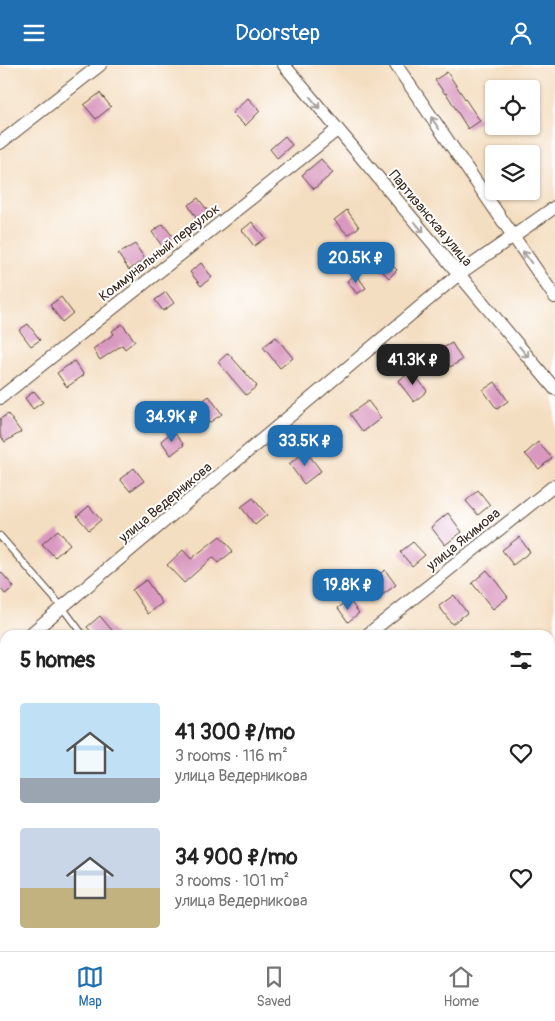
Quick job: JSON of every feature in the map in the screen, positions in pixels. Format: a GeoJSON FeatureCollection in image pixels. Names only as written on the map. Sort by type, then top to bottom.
{"type":"FeatureCollection","features":[{"type":"Feature","properties":{"kind":"street"},"geometry":{"type":"LineString","coordinates":[[0,143],[100,65]]}},
{"type":"Feature","properties":{"kind":"street","name":"Партизанская улица"},"geometry":{"type":"LineString","coordinates":[[284,65],[555,389]]}},
{"type":"Feature","properties":{"kind":"street"},"geometry":{"type":"LineString","coordinates":[[396,65],[555,297]]}},
{"type":"Feature","properties":{"kind":"street","name":"Коммунальный переулок"},"geometry":{"type":"LineString","coordinates":[[0,398],[337,130]]}},
{"type":"Feature","properties":{"kind":"street","name":"улица Ведерникова"},"geometry":{"type":"LineString","coordinates":[[35,630],[459,274],[555,207]]}},
{"type":"Feature","properties":{"kind":"street","name":"улица Якимова"},"geometry":{"type":"LineString","coordinates":[[373,630],[555,485]]}},
{"type":"Feature","properties":{"kind":"lane"},"geometry":{"type":"LineString","coordinates":[[0,536],[62,607],[79,630]]}},
{"type":"Feature","properties":{"kind":"building"},"geometry":{"type":"Polygon","coordinates":[[[447,72],[480,121],[468,129],[446,93],[435,80],[447,72]]]}},
{"type":"Feature","properties":{"kind":"building"},"geometry":{"type":"Polygon","coordinates":[[[100,93],[111,107],[96,119],[84,105],[100,93]]]}},
{"type":"Feature","properties":{"kind":"building"},"geometry":{"type":"Polygon","coordinates":[[[248,98],[260,111],[245,126],[232,113],[248,98]]]}},
{"type":"Feature","properties":{"kind":"building"},"geometry":{"type":"Polygon","coordinates":[[[285,136],[292,145],[277,158],[270,149],[285,136]]]}},
{"type":"Feature","properties":{"kind":"building"},"geometry":{"type":"Polygon","coordinates":[[[321,159],[333,173],[314,189],[302,175],[321,159]]]}},
{"type":"Feature","properties":{"kind":"building"},"geometry":{"type":"Polygon","coordinates":[[[198,198],[208,211],[197,219],[188,205],[198,198]]]}},
{"type":"Feature","properties":{"kind":"building"},"geometry":{"type":"Polygon","coordinates":[[[347,210],[359,227],[348,235],[334,220],[347,210]]]}},
{"type":"Feature","properties":{"kind":"building"},"geometry":{"type":"Polygon","coordinates":[[[252,222],[265,238],[254,246],[242,230],[252,222]]]}},
{"type":"Feature","properties":{"kind":"building"},"geometry":{"type":"Polygon","coordinates":[[[163,224],[174,238],[162,246],[152,232],[163,224]]]}},
{"type":"Feature","properties":{"kind":"building"},"geometry":{"type":"Polygon","coordinates":[[[135,244],[145,259],[129,270],[118,254],[135,244]]]}},
{"type":"Feature","properties":{"kind":"building"},"geometry":{"type":"Polygon","coordinates":[[[386,258],[397,270],[389,278],[377,266],[386,258]]]}},
{"type":"Feature","properties":{"kind":"building"},"geometry":{"type":"Polygon","coordinates":[[[201,263],[212,277],[201,286],[190,272],[201,263]]]}},
{"type":"Feature","properties":{"kind":"building"},"geometry":{"type":"Polygon","coordinates":[[[356,274],[366,288],[357,294],[347,281],[356,274]]]}},
{"type":"Feature","properties":{"kind":"building"},"geometry":{"type":"Polygon","coordinates":[[[166,292],[174,303],[163,311],[155,300],[166,292]]]}},
{"type":"Feature","properties":{"kind":"building"},"geometry":{"type":"Polygon","coordinates":[[[61,297],[73,313],[62,322],[50,305],[61,297]]]}},
{"type":"Feature","properties":{"kind":"building"},"geometry":{"type":"Polygon","coordinates":[[[28,324],[40,340],[31,346],[19,330],[28,324]]]}},
{"type":"Feature","properties":{"kind":"building"},"geometry":{"type":"Polygon","coordinates":[[[122,324],[135,341],[125,349],[122,345],[100,360],[93,349],[114,334],[112,331],[122,324]]]}},
{"type":"Feature","properties":{"kind":"building"},"geometry":{"type":"Polygon","coordinates":[[[276,337],[293,358],[280,368],[263,347],[276,337]]]}},
{"type":"Feature","properties":{"kind":"building"},"geometry":{"type":"Polygon","coordinates":[[[452,343],[462,360],[450,367],[439,350],[452,343]]]}},
{"type":"Feature","properties":{"kind":"building"},"geometry":{"type":"Polygon","coordinates":[[[228,353],[257,386],[246,395],[218,362],[228,353]]]}},
{"type":"Feature","properties":{"kind":"building"},"geometry":{"type":"Polygon","coordinates":[[[74,361],[84,375],[67,387],[57,373],[74,361]]]}},
{"type":"Feature","properties":{"kind":"building"},"geometry":{"type":"Polygon","coordinates":[[[412,371],[427,391],[414,402],[398,381],[412,371]]]}},
{"type":"Feature","properties":{"kind":"building"},"geometry":{"type":"Polygon","coordinates":[[[495,382],[508,401],[497,409],[483,390],[495,382]]]}},
{"type":"Feature","properties":{"kind":"building"},"geometry":{"type":"Polygon","coordinates":[[[34,391],[43,402],[33,409],[25,398],[34,391]]]}},
{"type":"Feature","properties":{"kind":"building"},"geometry":{"type":"Polygon","coordinates":[[[209,396],[222,414],[209,423],[196,406],[209,396]]]}},
{"type":"Feature","properties":{"kind":"building"},"geometry":{"type":"Polygon","coordinates":[[[368,401],[381,418],[363,432],[350,414],[368,401]]]}},
{"type":"Feature","properties":{"kind":"building"},"geometry":{"type":"Polygon","coordinates":[[[8,414],[21,432],[5,442],[0,435],[0,419],[8,414]]]}},
{"type":"Feature","properties":{"kind":"building"},"geometry":{"type":"Polygon","coordinates":[[[173,431],[184,445],[171,455],[161,441],[173,431]]]}},
{"type":"Feature","properties":{"kind":"building"},"geometry":{"type":"Polygon","coordinates":[[[538,442],[552,458],[539,469],[525,454],[538,442]]]}},
{"type":"Feature","properties":{"kind":"building"},"geometry":{"type":"Polygon","coordinates":[[[306,451],[321,471],[304,484],[289,464],[306,451]]]}},
{"type":"Feature","properties":{"kind":"building"},"geometry":{"type":"Polygon","coordinates":[[[134,468],[144,481],[130,491],[120,479],[134,468]]]}},
{"type":"Feature","properties":{"kind":"building"},"geometry":{"type":"Polygon","coordinates":[[[478,490],[490,505],[478,515],[466,501],[478,490]]]}},
{"type":"Feature","properties":{"kind":"building"},"geometry":{"type":"Polygon","coordinates":[[[253,498],[267,515],[255,525],[241,507],[253,498]]]}},
{"type":"Feature","properties":{"kind":"building"},"geometry":{"type":"Polygon","coordinates":[[[89,506],[101,520],[89,530],[77,516],[89,506]]]}},
{"type":"Feature","properties":{"kind":"building"},"geometry":{"type":"Polygon","coordinates":[[[448,513],[462,532],[445,545],[431,527],[448,513]]]}},
{"type":"Feature","properties":{"kind":"building"},"geometry":{"type":"Polygon","coordinates":[[[58,530],[70,544],[55,557],[42,544],[58,530]]]}},
{"type":"Feature","properties":{"kind":"building"},"geometry":{"type":"Polygon","coordinates":[[[220,536],[233,551],[218,563],[213,557],[184,583],[167,565],[183,550],[191,559],[220,536]]]}},
{"type":"Feature","properties":{"kind":"building"},"geometry":{"type":"Polygon","coordinates":[[[519,537],[530,552],[513,565],[502,550],[519,537]]]}},
{"type":"Feature","properties":{"kind":"building"},"geometry":{"type":"Polygon","coordinates":[[[413,542],[425,555],[412,566],[400,552],[413,542]]]}},
{"type":"Feature","properties":{"kind":"building"},"geometry":{"type":"Polygon","coordinates":[[[385,570],[396,585],[378,598],[367,583],[385,570]]]}},
{"type":"Feature","properties":{"kind":"building"},"geometry":{"type":"Polygon","coordinates":[[[487,570],[508,597],[493,609],[472,583],[487,570]]]}},
{"type":"Feature","properties":{"kind":"building"},"geometry":{"type":"Polygon","coordinates":[[[0,571],[14,587],[5,594],[0,588],[0,571]]]}},
{"type":"Feature","properties":{"kind":"building"},"geometry":{"type":"Polygon","coordinates":[[[146,580],[162,603],[148,614],[132,590],[146,580]]]}},
{"type":"Feature","properties":{"kind":"building"},"geometry":{"type":"Polygon","coordinates":[[[454,595],[467,613],[452,624],[439,606],[454,595]]]}},
{"type":"Feature","properties":{"kind":"building"},"geometry":{"type":"Polygon","coordinates":[[[349,600],[359,613],[348,622],[338,608],[349,600]]]}},
{"type":"Feature","properties":{"kind":"building"},"geometry":{"type":"Polygon","coordinates":[[[100,616],[112,630],[90,630],[87,627],[100,616]]]}}]}
